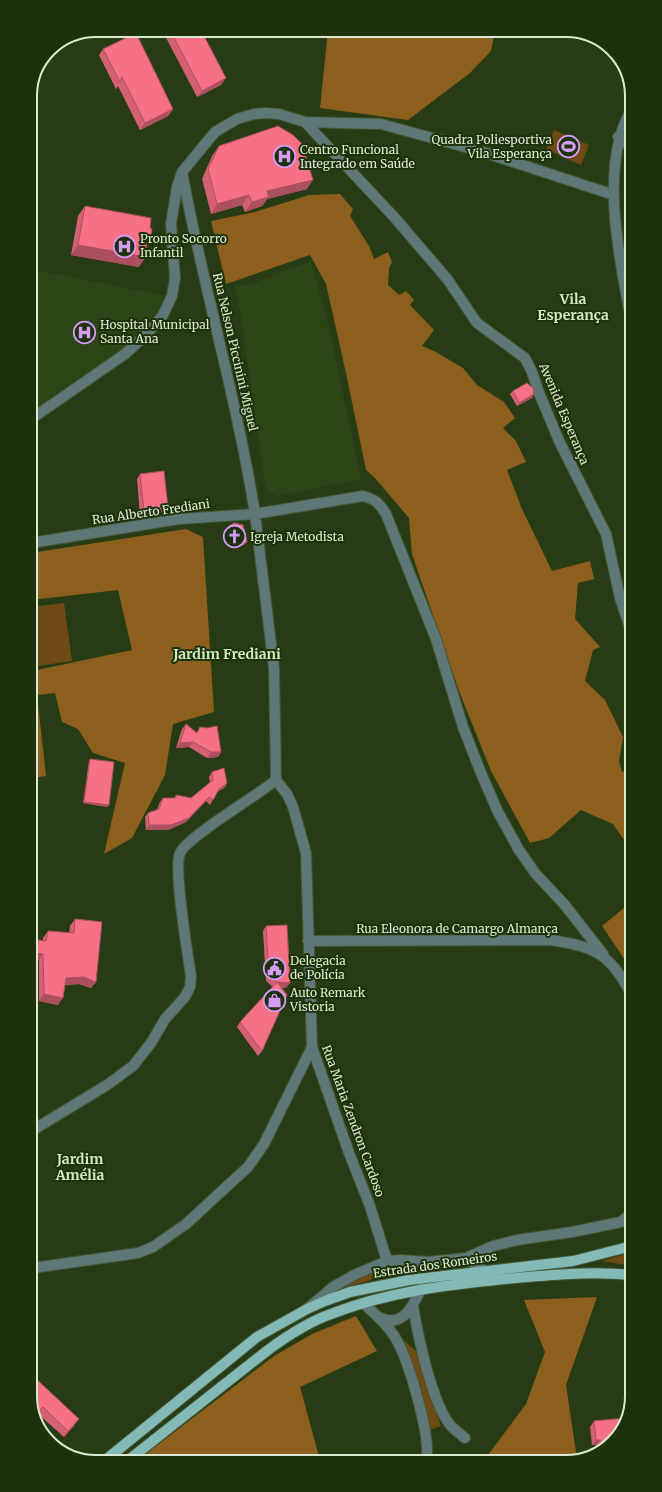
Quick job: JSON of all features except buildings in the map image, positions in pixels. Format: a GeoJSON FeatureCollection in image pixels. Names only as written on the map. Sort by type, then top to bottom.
{"type":"FeatureCollection","features":[{"type":"Feature","properties":{"kind":"main road","name":"Estrada dos Romeiros"},"geometry":{"type":"LineString","coordinates":[[111,1455],[257,1337],[307,1309],[350,1292],[380,1285],[483,1270],[574,1261],[625,1248]]}},
{"type":"Feature","properties":{"kind":"main road","name":"Estrada dos Romeiros"},"geometry":{"type":"LineString","coordinates":[[135,1455],[223,1384],[291,1334],[330,1314],[363,1303],[421,1289],[572,1273],[602,1272],[625,1274]]}},
{"type":"Feature","properties":{"kind":"street"},"geometry":{"type":"LineString","coordinates":[[37,415],[64,398],[125,354],[163,315],[174,287],[175,264],[171,224],[172,210],[182,172],[215,132],[237,119],[254,114],[266,113],[279,114],[305,122],[381,124],[483,152],[614,195]]}},
{"type":"Feature","properties":{"kind":"street"},"geometry":{"type":"LineString","coordinates":[[625,121],[618,137],[615,162],[614,195],[615,217],[625,283]]}},
{"type":"Feature","properties":{"kind":"street","name":"Avenida Esperança"},"geometry":{"type":"LineString","coordinates":[[305,122],[395,218],[448,280],[477,323],[525,358],[560,443],[606,534],[620,598],[625,613]]}},
{"type":"Feature","properties":{"kind":"street"},"geometry":{"type":"LineString","coordinates":[[618,137],[625,143]]}},
{"type":"Feature","properties":{"kind":"street","name":"Rua Nelson Piccinini Miguel"},"geometry":{"type":"LineString","coordinates":[[182,172],[190,213],[234,402],[255,514]]}},
{"type":"Feature","properties":{"kind":"street","name":"Rua Alberto Frediani"},"geometry":{"type":"LineString","coordinates":[[37,542],[179,519],[255,514],[363,496],[380,503],[386,514],[436,639],[463,727],[480,773],[498,812],[519,850],[535,873],[564,904],[603,954]]}},
{"type":"Feature","properties":{"kind":"street"},"geometry":{"type":"LineString","coordinates":[[37,1128],[107,1085],[133,1066],[151,1043],[165,1019],[185,997],[190,987],[191,977],[178,871],[180,852],[195,837],[276,780],[274,668],[255,514]]}},
{"type":"Feature","properties":{"kind":"street","name":"Rua Maria Zendron Cardoso"},"geometry":{"type":"LineString","coordinates":[[276,780],[287,794],[293,807],[306,853],[312,1046],[349,1154],[370,1206],[387,1261]]}},
{"type":"Feature","properties":{"kind":"street","name":"Rua Eleonora de Camargo Almança"},"geometry":{"type":"LineString","coordinates":[[308,941],[551,940],[577,944],[603,954],[625,982]]}},
{"type":"Feature","properties":{"kind":"street"},"geometry":{"type":"LineString","coordinates":[[37,1267],[138,1253],[153,1247],[186,1224],[248,1167],[264,1144],[312,1046]]}},
{"type":"Feature","properties":{"kind":"street"},"geometry":{"type":"LineString","coordinates":[[307,1309],[333,1287],[356,1274],[387,1261],[401,1260],[428,1262],[466,1258],[493,1246],[517,1240],[572,1232],[621,1222],[625,1218]]}},
{"type":"Feature","properties":{"kind":"street"},"geometry":{"type":"LineString","coordinates":[[466,1258],[483,1270]]}},
{"type":"Feature","properties":{"kind":"street"},"geometry":{"type":"LineString","coordinates":[[377,1316],[392,1320],[401,1318],[408,1313],[413,1306],[421,1289]]}},
{"type":"Feature","properties":{"kind":"street"},"geometry":{"type":"LineString","coordinates":[[363,1303],[377,1316],[396,1339],[415,1392],[427,1441],[426,1455]]}},
{"type":"Feature","properties":{"kind":"street"},"geometry":{"type":"LineString","coordinates":[[413,1306],[422,1354],[439,1404],[451,1426],[465,1438]]}},
{"type":"Feature","properties":{"kind":"shaded area"},"geometry":{"type":"Polygon","coordinates":[[[327,37],[494,37],[491,51],[470,73],[408,120],[320,108],[327,37]]]}},
{"type":"Feature","properties":{"kind":"shaded area","name":"Quadra Poliesportiva Vila Esperança"},"geometry":{"type":"Polygon","coordinates":[[[554,130],[589,145],[581,165],[546,149],[554,130]]]}},
{"type":"Feature","properties":{"kind":"shaded area"},"geometry":{"type":"Polygon","coordinates":[[[340,194],[353,209],[350,216],[369,246],[374,259],[388,252],[392,262],[389,268],[388,285],[399,295],[406,291],[414,300],[410,305],[434,330],[422,346],[436,352],[463,368],[477,385],[504,402],[515,418],[503,428],[516,441],[526,462],[507,470],[522,509],[552,571],[590,561],[594,579],[578,583],[575,619],[600,647],[593,650],[585,681],[605,700],[623,737],[619,761],[622,772],[625,770],[625,841],[613,824],[581,810],[549,838],[530,843],[491,771],[459,691],[412,554],[409,518],[375,478],[366,470],[326,284],[310,255],[226,284],[211,221],[255,212],[309,195],[340,194]]]}},
{"type":"Feature","properties":{"kind":"shaded area"},"geometry":{"type":"Polygon","coordinates":[[[311,261],[329,328],[361,479],[278,496],[266,490],[242,323],[235,286],[252,284],[311,261]]]}},
{"type":"Feature","properties":{"kind":"shaded area","name":"Hospital Municipal Santa Ana"},"geometry":{"type":"Polygon","coordinates":[[[37,270],[171,297],[124,351],[77,378],[37,408],[37,270]]]}},
{"type":"Feature","properties":{"kind":"shaded area"},"geometry":{"type":"Polygon","coordinates":[[[186,529],[203,537],[214,712],[173,724],[165,775],[132,838],[104,854],[125,763],[93,753],[78,729],[62,722],[55,693],[37,695],[37,670],[132,650],[118,590],[37,599],[37,552],[186,529]]]}},
{"type":"Feature","properties":{"kind":"shaded area"},"geometry":{"type":"Polygon","coordinates":[[[64,603],[72,661],[38,666],[37,606],[64,603]]]}},
{"type":"Feature","properties":{"kind":"shaded area"},"geometry":{"type":"Polygon","coordinates":[[[37,695],[46,776],[37,777],[37,695]]]}},
{"type":"Feature","properties":{"kind":"shaded area"},"geometry":{"type":"Polygon","coordinates":[[[625,907],[625,960],[602,926],[625,907]]]}},
{"type":"Feature","properties":{"kind":"shaded area"},"geometry":{"type":"Polygon","coordinates":[[[625,1254],[625,1265],[602,1261],[625,1254]]]}},
{"type":"Feature","properties":{"kind":"shaded area"},"geometry":{"type":"Polygon","coordinates":[[[394,1264],[439,1266],[449,1269],[373,1279],[328,1294],[351,1278],[394,1264]]]}},
{"type":"Feature","properties":{"kind":"shaded area"},"geometry":{"type":"Polygon","coordinates":[[[597,1297],[566,1385],[576,1454],[488,1455],[526,1404],[545,1352],[524,1300],[597,1297]]]}},
{"type":"Feature","properties":{"kind":"shaded area"},"geometry":{"type":"Polygon","coordinates":[[[356,1316],[377,1351],[300,1387],[319,1455],[144,1455],[274,1356],[312,1334],[356,1316]]]}},
{"type":"Feature","properties":{"kind":"shaded area"},"geometry":{"type":"Polygon","coordinates":[[[401,1338],[416,1351],[441,1426],[429,1430],[401,1338]]]}},
{"type":"Feature","properties":{"kind":"place","name":"Quadra Poliesportiva Vila Esperança"},"geometry":{"type":"Point","coordinates":[568,147]}},
{"type":"Feature","properties":{"kind":"place","name":"Centro Funcional Integrado em Saúde"},"geometry":{"type":"Point","coordinates":[284,157]}},
{"type":"Feature","properties":{"kind":"place","name":"Pronto Socorro Infantil"},"geometry":{"type":"Point","coordinates":[125,246]}},
{"type":"Feature","properties":{"kind":"place","name":"Hospital Municipal Santa Ana"},"geometry":{"type":"Point","coordinates":[85,332]}},
{"type":"Feature","properties":{"kind":"place","name":"Igreja Metodista"},"geometry":{"type":"Point","coordinates":[235,537]}},
{"type":"Feature","properties":{"kind":"place","name":"Delegacia de Polícia"},"geometry":{"type":"Point","coordinates":[275,968]}},
{"type":"Feature","properties":{"kind":"place","name":"Auto Remark Vistoria"},"geometry":{"type":"Point","coordinates":[274,1000]}},
{"type":"Feature","properties":{"kind":"district","name":"Vila Esperança"},"geometry":{"type":"Point","coordinates":[573,308]}},
{"type":"Feature","properties":{"kind":"district","name":"Jardim Frediani"},"geometry":{"type":"Point","coordinates":[227,654]}},
{"type":"Feature","properties":{"kind":"district","name":"Jardim Amélia"},"geometry":{"type":"Point","coordinates":[80,1168]}}]}
